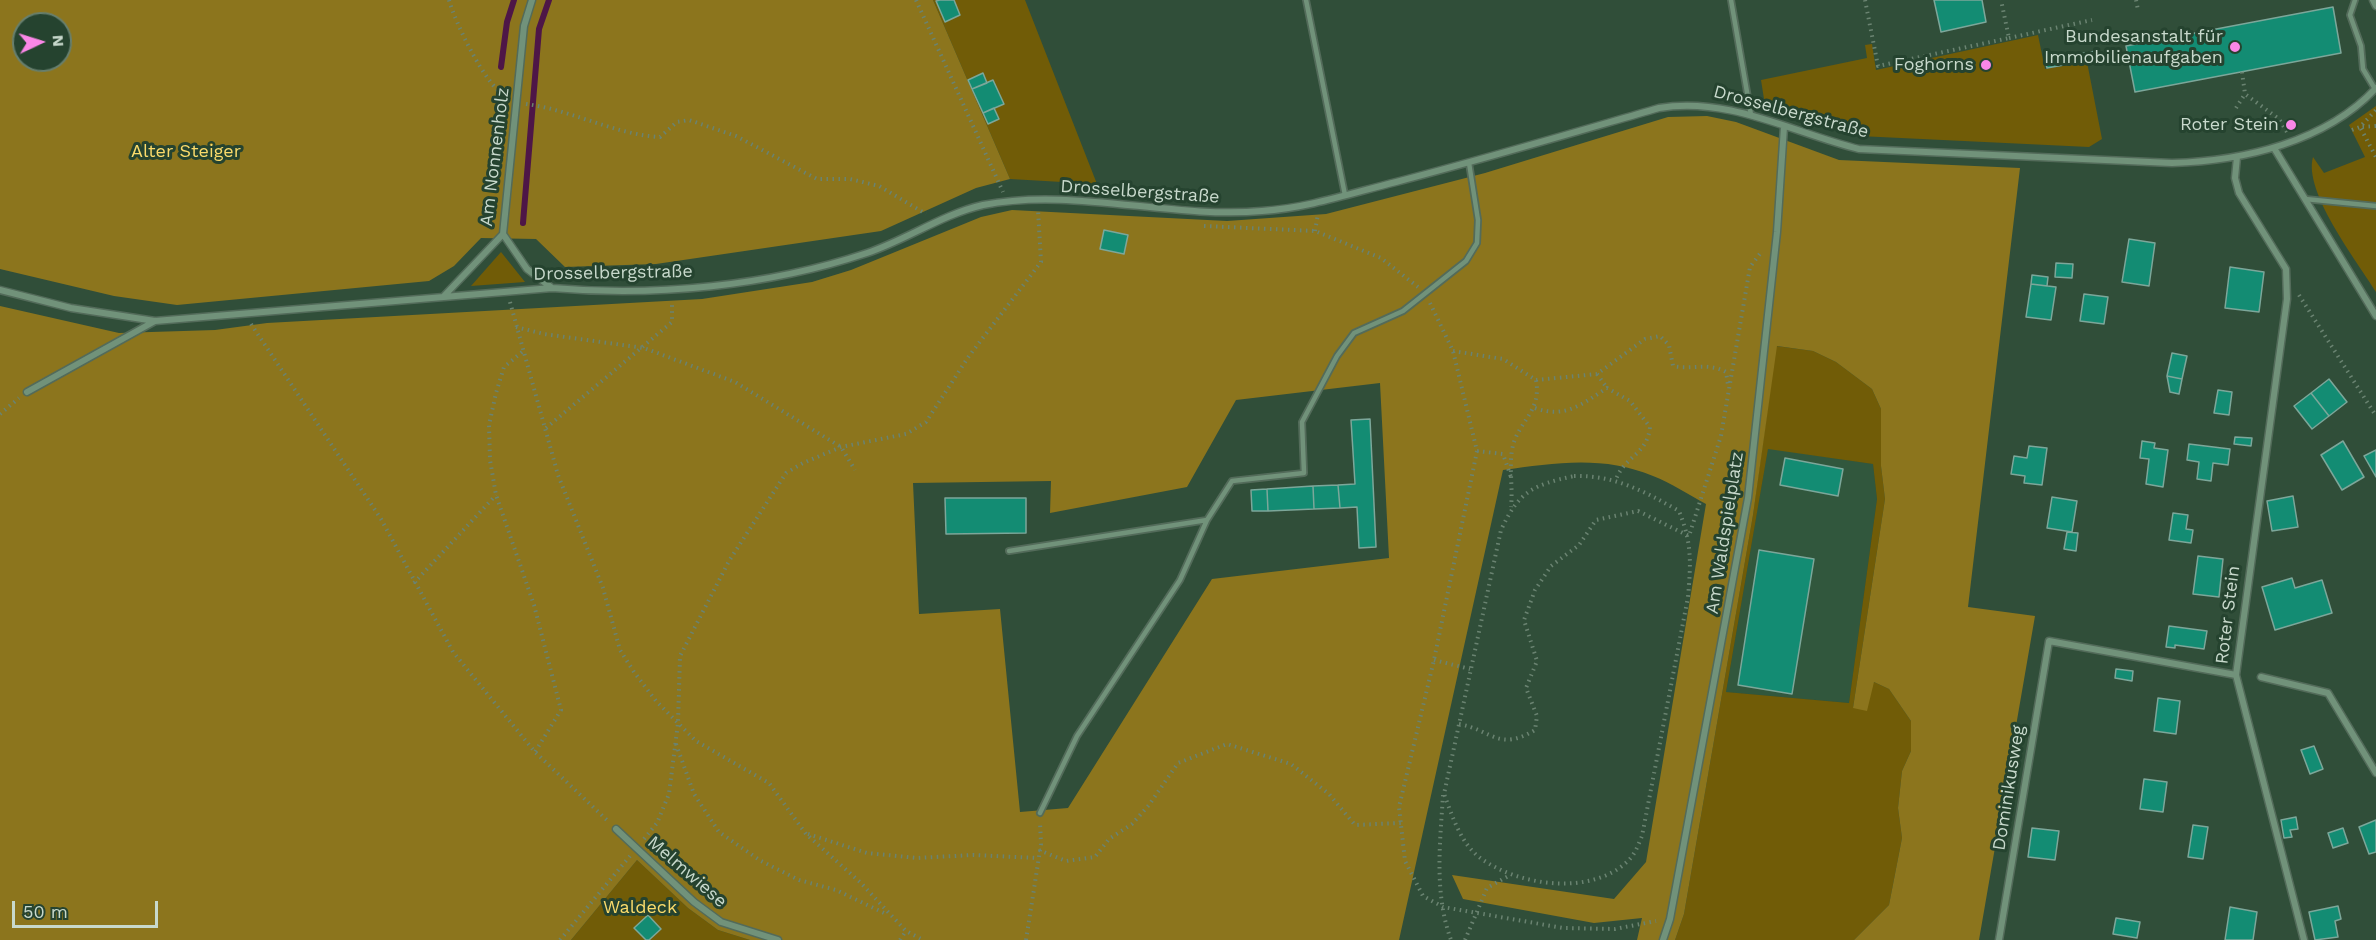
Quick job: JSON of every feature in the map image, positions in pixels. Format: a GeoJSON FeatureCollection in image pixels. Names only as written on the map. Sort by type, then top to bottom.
{"type":"FeatureCollection","features":[{"type":"Feature","properties":{"kind":"street","name":"Am Nonnenholz"},"geometry":{"type":"LineString","coordinates":[[444,296],[503,234],[524,26],[532,0]]}},
{"type":"Feature","properties":{"kind":"street"},"geometry":{"type":"LineString","coordinates":[[2373,0],[2376,6]]}},
{"type":"Feature","properties":{"kind":"street","name":"Drosselbergstraße"},"geometry":{"type":"LineString","coordinates":[[0,290],[71,308],[155,321],[552,288],[586,291],[672,289],[811,270],[871,252],[980,206],[1007,201],[1037,201],[1205,214],[1264,211],[1345,195],[1685,103],[1709,105],[1751,115],[1859,149],[2172,164],[2238,157],[2274,148],[2345,115],[2376,88]]}},
{"type":"Feature","properties":{"kind":"street","name":"Am Waldspielplatz"},"geometry":{"type":"LineString","coordinates":[[1663,940],[1670,919],[1748,498],[1777,232],[1784,127]]}},
{"type":"Feature","properties":{"kind":"street"},"geometry":{"type":"LineString","coordinates":[[2274,148],[2302,198],[2376,316]]}},
{"type":"Feature","properties":{"kind":"street","name":"Roter Stein"},"geometry":{"type":"LineString","coordinates":[[2238,157],[2235,178],[2239,193],[2286,269],[2287,299],[2236,675],[2304,940]]}},
{"type":"Feature","properties":{"kind":"street"},"geometry":{"type":"LineString","coordinates":[[503,234],[527,269],[552,288]]}},
{"type":"Feature","properties":{"kind":"street"},"geometry":{"type":"LineString","coordinates":[[27,392],[155,321]]}},
{"type":"Feature","properties":{"kind":"street","name":"Dominikusweg"},"geometry":{"type":"LineString","coordinates":[[1999,940],[2049,641],[2236,675]]}},
{"type":"Feature","properties":{"kind":"street"},"geometry":{"type":"LineString","coordinates":[[2262,677],[2328,693],[2376,773]]}},
{"type":"Feature","properties":{"kind":"street","name":"Melmwiese"},"geometry":{"type":"LineString","coordinates":[[616,829],[694,902],[721,922],[777,940]]}},
{"type":"Feature","properties":{"kind":"lane"},"geometry":{"type":"LineString","coordinates":[[1306,0],[1345,195]]}},
{"type":"Feature","properties":{"kind":"lane"},"geometry":{"type":"LineString","coordinates":[[1731,0],[1751,115]]}},
{"type":"Feature","properties":{"kind":"lane"},"geometry":{"type":"LineString","coordinates":[[2355,0],[2350,15],[2361,46],[2363,69],[2376,88]]}},
{"type":"Feature","properties":{"kind":"lane"},"geometry":{"type":"LineString","coordinates":[[1040,813],[1077,736],[1180,579],[1208,520],[1232,481],[1304,473],[1302,422],[1337,356],[1354,333],[1403,311],[1466,261],[1477,243],[1478,220],[1469,163]]}},
{"type":"Feature","properties":{"kind":"lane"},"geometry":{"type":"LineString","coordinates":[[2302,198],[2376,206]]}},
{"type":"Feature","properties":{"kind":"lane"},"geometry":{"type":"LineString","coordinates":[[1008,551],[1208,520]]}},
{"type":"Feature","properties":{"kind":"path"},"geometry":{"type":"LineString","coordinates":[[449,0],[453,15],[480,66],[501,94],[516,102],[553,108],[640,136],[660,137],[677,122],[688,120],[736,136],[817,179],[850,179],[879,186],[930,216]]}},
{"type":"Feature","properties":{"kind":"path"},"geometry":{"type":"LineString","coordinates":[[916,0],[1007,201]]}},
{"type":"Feature","properties":{"kind":"path"},"geometry":{"type":"LineString","coordinates":[[1865,0],[1878,66],[2092,20]]}},
{"type":"Feature","properties":{"kind":"path"},"geometry":{"type":"LineString","coordinates":[[2001,0],[2009,38]]}},
{"type":"Feature","properties":{"kind":"path"},"geometry":{"type":"LineString","coordinates":[[2136,0],[2138,10]]}},
{"type":"Feature","properties":{"kind":"path"},"geometry":{"type":"LineString","coordinates":[[2236,108],[2245,94],[2242,72]]}},
{"type":"Feature","properties":{"kind":"path"},"geometry":{"type":"LineString","coordinates":[[2245,94],[2279,119]]}},
{"type":"Feature","properties":{"kind":"path"},"geometry":{"type":"LineString","coordinates":[[2360,127],[2376,110]]}},
{"type":"Feature","properties":{"kind":"path"},"geometry":{"type":"LineString","coordinates":[[2352,130],[2376,126]]}},
{"type":"Feature","properties":{"kind":"path"},"geometry":{"type":"LineString","coordinates":[[2360,127],[2376,157]]}},
{"type":"Feature","properties":{"kind":"path"},"geometry":{"type":"LineString","coordinates":[[560,940],[657,823],[669,794],[678,723],[680,656],[729,561],[786,473],[802,463],[841,447],[906,434],[926,422],[975,347],[1041,262],[1037,201]]}},
{"type":"Feature","properties":{"kind":"path"},"geometry":{"type":"LineString","coordinates":[[1196,225],[1315,231],[1381,258],[1425,294],[1453,351],[1478,451],[1434,660],[1399,807],[1405,861],[1423,896],[1443,907],[1563,928],[1616,929],[1670,919]]}},
{"type":"Feature","properties":{"kind":"path"},"geometry":{"type":"LineString","coordinates":[[1689,536],[1721,436],[1750,267],[1777,232]]}},
{"type":"Feature","properties":{"kind":"path"},"geometry":{"type":"LineString","coordinates":[[2287,281],[2303,299],[2376,416]]}},
{"type":"Feature","properties":{"kind":"path"},"geometry":{"type":"LineString","coordinates":[[546,428],[644,348],[672,322],[672,289]]}},
{"type":"Feature","properties":{"kind":"path"},"geometry":{"type":"LineString","coordinates":[[508,292],[522,352],[546,428],[558,476],[603,588],[620,650],[656,701],[696,741],[769,783],[806,834],[860,882],[906,931],[923,940]]}},
{"type":"Feature","properties":{"kind":"path"},"geometry":{"type":"LineString","coordinates":[[243,314],[347,465],[381,519],[453,652],[535,752],[616,829]]}},
{"type":"Feature","properties":{"kind":"path"},"geometry":{"type":"LineString","coordinates":[[516,327],[544,334],[644,348],[735,382],[841,447],[855,470]]}},
{"type":"Feature","properties":{"kind":"path"},"geometry":{"type":"LineString","coordinates":[[1453,351],[1503,359],[1536,380],[1597,374],[1645,339],[1660,336],[1669,345],[1673,366],[1687,369],[1714,366],[1726,372],[1729,389]]}},
{"type":"Feature","properties":{"kind":"path"},"geometry":{"type":"LineString","coordinates":[[522,352],[504,367],[489,425],[489,460],[496,495],[534,604],[561,710],[535,752]]}},
{"type":"Feature","properties":{"kind":"path"},"geometry":{"type":"LineString","coordinates":[[1597,374],[1607,388],[1630,401],[1650,427],[1648,440],[1641,452],[1629,458],[1621,467],[1616,479]]}},
{"type":"Feature","properties":{"kind":"path"},"geometry":{"type":"LineString","coordinates":[[1511,508],[1512,449],[1523,423],[1535,408],[1539,395],[1536,380]]}},
{"type":"Feature","properties":{"kind":"path"},"geometry":{"type":"LineString","coordinates":[[1535,408],[1549,413],[1568,410],[1607,388]]}},
{"type":"Feature","properties":{"kind":"path"},"geometry":{"type":"LineString","coordinates":[[0,414],[27,392]]}},
{"type":"Feature","properties":{"kind":"path"},"geometry":{"type":"LineString","coordinates":[[1478,451],[1503,454],[1513,485]]}},
{"type":"Feature","properties":{"kind":"path"},"geometry":{"type":"LineString","coordinates":[[1444,794],[1457,828],[1478,856],[1510,875],[1553,885],[1588,880],[1608,873],[1630,860],[1642,836],[1688,597],[1691,563],[1689,536],[1679,511],[1616,479],[1582,476],[1546,482],[1529,489],[1511,508],[1501,530],[1490,570],[1444,794],[1438,865],[1443,907],[1451,940]]}},
{"type":"Feature","properties":{"kind":"path"},"geometry":{"type":"LineString","coordinates":[[414,583],[496,495]]}},
{"type":"Feature","properties":{"kind":"path"},"geometry":{"type":"LineString","coordinates":[[1459,724],[1473,726],[1496,740],[1523,737],[1535,730],[1537,716],[1526,688],[1537,661],[1524,620],[1535,590],[1551,566],[1580,545],[1596,520],[1638,511],[1689,536]]}},
{"type":"Feature","properties":{"kind":"path"},"geometry":{"type":"LineString","coordinates":[[1434,660],[1470,669]]}},
{"type":"Feature","properties":{"kind":"path"},"geometry":{"type":"LineString","coordinates":[[676,743],[694,794],[719,832],[760,861],[799,880],[836,890],[888,914]]}},
{"type":"Feature","properties":{"kind":"path"},"geometry":{"type":"LineString","coordinates":[[1040,850],[1066,861],[1095,857],[1109,839],[1132,824],[1149,805],[1178,763],[1227,744],[1291,764],[1329,794],[1355,825],[1401,823]]}},
{"type":"Feature","properties":{"kind":"path"},"geometry":{"type":"LineString","coordinates":[[1026,940],[1040,850],[1040,813]]}},
{"type":"Feature","properties":{"kind":"path"},"geometry":{"type":"LineString","coordinates":[[806,834],[867,853],[917,858],[973,855],[1038,858]]}},
{"type":"Feature","properties":{"kind":"path"},"geometry":{"type":"LineString","coordinates":[[1465,940],[1478,914],[1487,888],[1510,875]]}},
{"type":"Feature","properties":{"kind":"path"},"geometry":{"type":"LineString","coordinates":[[900,940],[906,931]]}},
{"type":"Feature","properties":{"kind":"shaded area"},"geometry":{"type":"Polygon","coordinates":[[[1768,448],[1873,464],[1877,499],[1849,703],[1726,692],[1768,448]]]}},
{"type":"Feature","properties":{"kind":"green space","name":"Alter Steiger"},"geometry":{"type":"Polygon","coordinates":[[[0,0],[933,0],[1010,179],[976,188],[881,231],[656,264],[565,267],[536,239],[481,238],[454,266],[429,281],[177,305],[114,296],[0,269],[0,0]]]}},
{"type":"Feature","properties":{"kind":"green space"},"geometry":{"type":"Polygon","coordinates":[[[933,0],[1025,0],[1097,184],[1010,179],[933,0]]]}},
{"type":"Feature","properties":{"kind":"green space"},"geometry":{"type":"Polygon","coordinates":[[[2038,35],[2045,69],[2087,62],[2102,139],[2089,147],[1859,136],[1764,99],[1761,80],[1867,58],[1865,45],[1872,44],[1876,70],[2038,35]]]}},
{"type":"Feature","properties":{"kind":"green space"},"geometry":{"type":"Polygon","coordinates":[[[2376,106],[2376,292],[2334,226],[2316,188],[2312,172],[2313,157],[2324,173],[2365,157],[2349,125],[2376,106]]]}},
{"type":"Feature","properties":{"kind":"green space"},"geometry":{"type":"Polygon","coordinates":[[[1707,116],[1736,122],[1839,160],[2020,168],[1968,607],[2035,616],[1979,940],[1854,940],[1889,905],[1902,838],[1898,808],[1902,771],[1911,751],[1911,721],[1889,689],[1874,682],[1867,711],[1853,708],[1885,499],[1881,466],[1881,409],[1872,389],[1836,362],[1813,351],[1777,346],[1753,515],[1684,914],[1675,940],[1637,940],[1642,918],[1594,923],[1463,899],[1452,875],[1614,899],[1646,862],[1706,504],[1666,482],[1634,469],[1578,462],[1503,470],[1399,940],[750,940],[718,930],[688,908],[637,860],[571,940],[0,940],[0,306],[119,333],[215,330],[267,323],[702,299],[812,282],[851,270],[981,217],[1012,210],[1227,221],[1326,214],[1485,173],[1668,117],[1707,116]],[[1380,383],[1236,400],[1187,487],[1050,513],[1051,481],[913,483],[919,614],[1000,609],[1020,812],[1068,808],[1212,579],[1389,558],[1380,383]]]}},
{"type":"Feature","properties":{"kind":"green space"},"geometry":{"type":"Polygon","coordinates":[[[501,252],[525,282],[471,286],[501,252]]]}},
{"type":"Feature","properties":{"kind":"green space"},"geometry":{"type":"Polygon","coordinates":[[[1776,346],[1813,351],[1836,362],[1872,389],[1881,409],[1881,466],[1885,499],[1853,708],[1874,682],[1889,689],[1911,721],[1911,751],[1902,771],[1898,808],[1902,838],[1889,905],[1854,940],[1675,940],[1684,914],[1753,515],[1776,346]],[[1768,449],[1726,692],[1849,703],[1877,499],[1873,464],[1768,449]]]}},
{"type":"Feature","properties":{"kind":"green space","name":"Waldeck"},"geometry":{"type":"Polygon","coordinates":[[[637,860],[688,908],[718,930],[750,940],[571,940],[637,860]]]}},
{"type":"Feature","properties":{"kind":"building"},"geometry":{"type":"Polygon","coordinates":[[[954,0],[960,15],[945,22],[936,1],[954,0]]]}},
{"type":"Feature","properties":{"kind":"building"},"geometry":{"type":"Polygon","coordinates":[[[1934,0],[1982,0],[1986,22],[1941,32],[1934,0]]]}},
{"type":"Feature","properties":{"kind":"building"},"geometry":{"type":"Polygon","coordinates":[[[2333,7],[2341,53],[2135,92],[2126,46],[2333,7]]]}},
{"type":"Feature","properties":{"kind":"building"},"geometry":{"type":"Polygon","coordinates":[[[2096,51],[2097,59],[2047,68],[2045,60],[2096,51]]]}},
{"type":"Feature","properties":{"kind":"building"},"geometry":{"type":"Polygon","coordinates":[[[983,73],[987,83],[972,89],[968,80],[983,73]]]}},
{"type":"Feature","properties":{"kind":"building"},"geometry":{"type":"Polygon","coordinates":[[[993,80],[1004,104],[983,113],[972,89],[993,80]]]}},
{"type":"Feature","properties":{"kind":"building"},"geometry":{"type":"Polygon","coordinates":[[[994,108],[999,119],[988,124],[983,113],[994,108]]]}},
{"type":"Feature","properties":{"kind":"building"},"geometry":{"type":"Polygon","coordinates":[[[1104,230],[1128,235],[1124,254],[1100,249],[1104,230]]]}},
{"type":"Feature","properties":{"kind":"building"},"geometry":{"type":"Polygon","coordinates":[[[2129,239],[2155,243],[2149,286],[2122,282],[2129,239]]]}},
{"type":"Feature","properties":{"kind":"building"},"geometry":{"type":"Polygon","coordinates":[[[2056,263],[2073,264],[2072,278],[2055,277],[2056,263]]]}},
{"type":"Feature","properties":{"kind":"building"},"geometry":{"type":"Polygon","coordinates":[[[2230,267],[2264,272],[2259,312],[2225,308],[2230,267]]]}},
{"type":"Feature","properties":{"kind":"building"},"geometry":{"type":"Polygon","coordinates":[[[2032,275],[2048,277],[2047,286],[2031,284],[2032,275]]]}},
{"type":"Feature","properties":{"kind":"building"},"geometry":{"type":"Polygon","coordinates":[[[2031,284],[2056,287],[2051,320],[2026,317],[2031,284]]]}},
{"type":"Feature","properties":{"kind":"building"},"geometry":{"type":"Polygon","coordinates":[[[2084,294],[2108,297],[2104,324],[2080,321],[2084,294]]]}},
{"type":"Feature","properties":{"kind":"building"},"geometry":{"type":"Polygon","coordinates":[[[2172,353],[2187,356],[2182,379],[2167,376],[2172,353]]]}},
{"type":"Feature","properties":{"kind":"building"},"geometry":{"type":"Polygon","coordinates":[[[2167,376],[2182,379],[2179,394],[2170,392],[2167,376]]]}},
{"type":"Feature","properties":{"kind":"building"},"geometry":{"type":"Polygon","coordinates":[[[2329,379],[2347,402],[2329,416],[2311,393],[2329,379]]]}},
{"type":"Feature","properties":{"kind":"building"},"geometry":{"type":"Polygon","coordinates":[[[2218,390],[2232,392],[2229,415],[2214,413],[2218,390]]]}},
{"type":"Feature","properties":{"kind":"building"},"geometry":{"type":"Polygon","coordinates":[[[2311,393],[2329,416],[2312,429],[2294,406],[2311,393]]]}},
{"type":"Feature","properties":{"kind":"building"},"geometry":{"type":"Polygon","coordinates":[[[1370,419],[1376,547],[1359,548],[1357,507],[1340,508],[1338,485],[1355,484],[1351,420],[1370,419]]]}},
{"type":"Feature","properties":{"kind":"building"},"geometry":{"type":"Polygon","coordinates":[[[2235,437],[2252,438],[2251,446],[2234,444],[2235,437]]]}},
{"type":"Feature","properties":{"kind":"building"},"geometry":{"type":"Polygon","coordinates":[[[2142,441],[2155,443],[2154,448],[2168,450],[2163,487],[2146,484],[2149,459],[2140,458],[2142,441]]]}},
{"type":"Feature","properties":{"kind":"building"},"geometry":{"type":"Polygon","coordinates":[[[2343,441],[2364,477],[2342,490],[2321,455],[2343,441]]]}},
{"type":"Feature","properties":{"kind":"building"},"geometry":{"type":"Polygon","coordinates":[[[2189,444],[2230,449],[2228,465],[2213,463],[2211,481],[2197,479],[2199,462],[2187,460],[2189,444]]]}},
{"type":"Feature","properties":{"kind":"building"},"geometry":{"type":"Polygon","coordinates":[[[2029,446],[2047,448],[2042,485],[2024,483],[2025,476],[2011,474],[2014,456],[2027,458],[2029,446]]]}},
{"type":"Feature","properties":{"kind":"building"},"geometry":{"type":"Polygon","coordinates":[[[2376,450],[2376,477],[2364,456],[2376,450]]]}},
{"type":"Feature","properties":{"kind":"building"},"geometry":{"type":"Polygon","coordinates":[[[1785,458],[1843,469],[1838,496],[1780,485],[1785,458]]]}},
{"type":"Feature","properties":{"kind":"building"},"geometry":{"type":"Polygon","coordinates":[[[1338,485],[1340,508],[1314,509],[1313,486],[1338,485]]]}},
{"type":"Feature","properties":{"kind":"building"},"geometry":{"type":"Polygon","coordinates":[[[1313,486],[1314,509],[1268,511],[1267,489],[1313,486]]]}},
{"type":"Feature","properties":{"kind":"building"},"geometry":{"type":"Polygon","coordinates":[[[1267,489],[1268,511],[1252,511],[1251,490],[1267,489]]]}},
{"type":"Feature","properties":{"kind":"building"},"geometry":{"type":"Polygon","coordinates":[[[2293,496],[2298,527],[2272,531],[2267,501],[2293,496]]]}},
{"type":"Feature","properties":{"kind":"building"},"geometry":{"type":"Polygon","coordinates":[[[2052,497],[2077,501],[2072,532],[2047,528],[2052,497]]]}},
{"type":"Feature","properties":{"kind":"building"},"geometry":{"type":"Polygon","coordinates":[[[945,498],[1026,498],[1026,533],[946,534],[945,498]]]}},
{"type":"Feature","properties":{"kind":"building"},"geometry":{"type":"Polygon","coordinates":[[[2173,513],[2188,515],[2186,529],[2193,530],[2191,543],[2169,540],[2173,513]]]}},
{"type":"Feature","properties":{"kind":"building"},"geometry":{"type":"Polygon","coordinates":[[[2067,532],[2078,533],[2076,551],[2064,549],[2067,532]]]}},
{"type":"Feature","properties":{"kind":"building"},"geometry":{"type":"Polygon","coordinates":[[[1759,550],[1814,559],[1792,694],[1738,685],[1759,550]]]}},
{"type":"Feature","properties":{"kind":"building"},"geometry":{"type":"Polygon","coordinates":[[[2198,556],[2223,559],[2219,597],[2193,594],[2198,556]]]}},
{"type":"Feature","properties":{"kind":"building"},"geometry":{"type":"Polygon","coordinates":[[[2292,578],[2295,588],[2322,580],[2332,613],[2275,630],[2262,587],[2292,578]]]}},
{"type":"Feature","properties":{"kind":"building"},"geometry":{"type":"Polygon","coordinates":[[[2169,626],[2207,631],[2204,649],[2175,645],[2175,648],[2166,647],[2169,626]]]}},
{"type":"Feature","properties":{"kind":"building"},"geometry":{"type":"Polygon","coordinates":[[[2116,669],[2133,671],[2132,681],[2115,678],[2116,669]]]}},
{"type":"Feature","properties":{"kind":"building"},"geometry":{"type":"Polygon","coordinates":[[[2158,698],[2180,701],[2176,734],[2154,731],[2158,698]]]}},
{"type":"Feature","properties":{"kind":"building"},"geometry":{"type":"Polygon","coordinates":[[[2314,746],[2323,769],[2310,774],[2301,750],[2314,746]]]}},
{"type":"Feature","properties":{"kind":"building"},"geometry":{"type":"Polygon","coordinates":[[[2144,779],[2167,782],[2163,812],[2140,809],[2144,779]]]}},
{"type":"Feature","properties":{"kind":"building"},"geometry":{"type":"Polygon","coordinates":[[[2296,817],[2298,829],[2290,830],[2292,837],[2284,838],[2281,820],[2296,817]]]}},
{"type":"Feature","properties":{"kind":"building"},"geometry":{"type":"Polygon","coordinates":[[[2376,820],[2376,852],[2369,854],[2359,827],[2376,820]]]}},
{"type":"Feature","properties":{"kind":"building"},"geometry":{"type":"Polygon","coordinates":[[[2193,825],[2208,827],[2203,859],[2188,857],[2193,825]]]}},
{"type":"Feature","properties":{"kind":"building"},"geometry":{"type":"Polygon","coordinates":[[[2032,828],[2059,831],[2055,860],[2028,857],[2032,828]]]}},
{"type":"Feature","properties":{"kind":"building"},"geometry":{"type":"Polygon","coordinates":[[[2343,828],[2348,843],[2333,848],[2328,833],[2343,828]]]}},
{"type":"Feature","properties":{"kind":"building"},"geometry":{"type":"Polygon","coordinates":[[[2338,906],[2341,919],[2335,921],[2338,937],[2315,940],[2309,912],[2338,906]]]}},
{"type":"Feature","properties":{"kind":"building"},"geometry":{"type":"Polygon","coordinates":[[[2230,907],[2257,912],[2253,940],[2225,940],[2230,907]]]}},
{"type":"Feature","properties":{"kind":"building"},"geometry":{"type":"Polygon","coordinates":[[[648,915],[661,929],[646,940],[634,928],[648,915]]]}},
{"type":"Feature","properties":{"kind":"building"},"geometry":{"type":"Polygon","coordinates":[[[2116,918],[2140,922],[2137,938],[2113,934],[2116,918]]]}},
{"type":"Feature","properties":{"kind":"waterway"},"geometry":{"type":"LineString","coordinates":[[501,67],[507,22],[514,0]]}},
{"type":"Feature","properties":{"kind":"waterway"},"geometry":{"type":"LineString","coordinates":[[523,223],[539,29],[549,0]]}},
{"type":"Feature","properties":{"kind":"place","name":"Bundesanstalt für Immobilienaufgaben"},"geometry":{"type":"Point","coordinates":[2235,47]}},
{"type":"Feature","properties":{"kind":"place","name":"Foghorns"},"geometry":{"type":"Point","coordinates":[1986,65]}},
{"type":"Feature","properties":{"kind":"place","name":"Roter Stein"},"geometry":{"type":"Point","coordinates":[2291,125]}}]}
